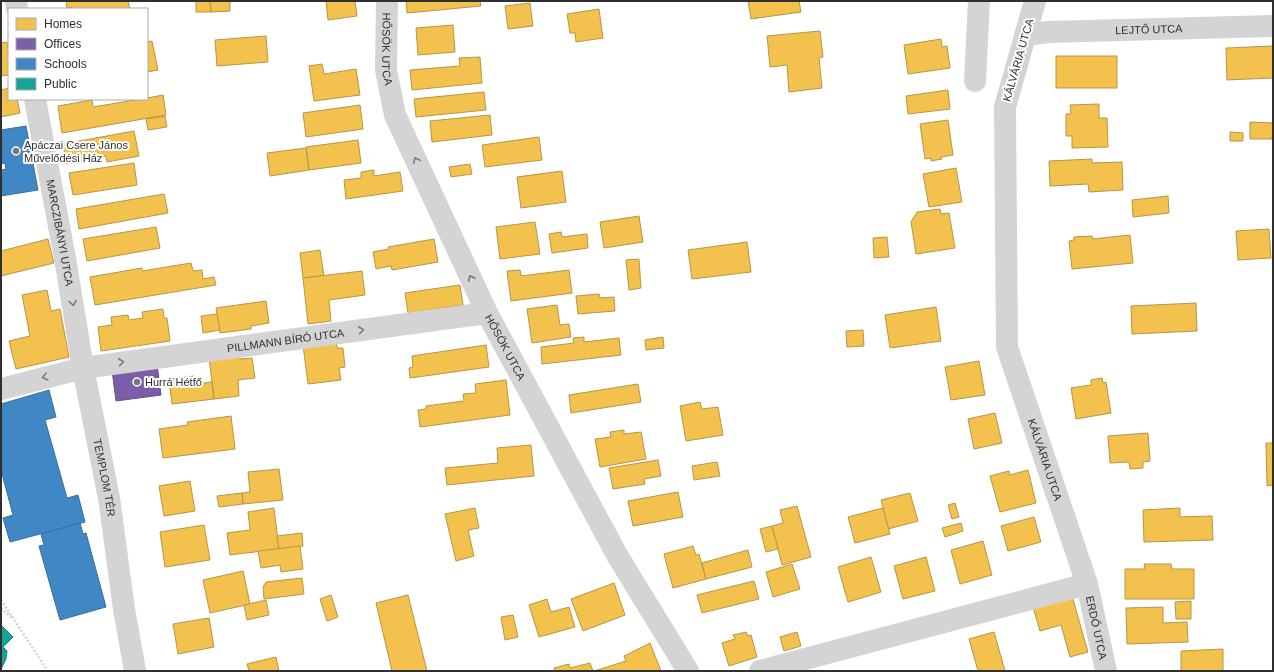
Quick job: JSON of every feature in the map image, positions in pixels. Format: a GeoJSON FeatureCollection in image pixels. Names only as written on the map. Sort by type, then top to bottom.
{"type":"FeatureCollection","features":[{"type":"Feature","properties":{"kind":"street","name":"HŐSÖK UTCA"},"geometry":{"type":"LineString","coordinates":[[387,1],[386,70],[395,115],[487,313],[617,555],[688,671]]}},
{"type":"Feature","properties":{"kind":"street"},"geometry":{"type":"LineString","coordinates":[[975,81],[979,1]]}},
{"type":"Feature","properties":{"kind":"street","name":"KÁLVÁRIA UTCA"},"geometry":{"type":"LineString","coordinates":[[1035,1],[1005,107],[1007,347],[1087,584]]}},
{"type":"Feature","properties":{"kind":"street","name":"LEJTŐ UTCA"},"geometry":{"type":"LineString","coordinates":[[1026,35],[1048,32],[1273,26]]}},
{"type":"Feature","properties":{"kind":"street","name":"MARCZIBÁNYI UTCA"},"geometry":{"type":"LineString","coordinates":[[35,100],[66,258],[83,368]]}},
{"type":"Feature","properties":{"kind":"street","name":"PILLMANN BÍRÓ UTCA"},"geometry":{"type":"LineString","coordinates":[[83,368],[487,313]]}},
{"type":"Feature","properties":{"kind":"street"},"geometry":{"type":"LineString","coordinates":[[1,388],[83,368]]}},
{"type":"Feature","properties":{"kind":"street","name":"TEMPLOM TÉR"},"geometry":{"type":"LineString","coordinates":[[83,368],[109,498],[124,609],[135,671]]}},
{"type":"Feature","properties":{"kind":"street"},"geometry":{"type":"LineString","coordinates":[[760,671],[1087,584]]}},
{"type":"Feature","properties":{"kind":"street","name":"ERDŐ UTCA"},"geometry":{"type":"LineString","coordinates":[[1087,584],[1106,671]]}},
{"type":"Feature","properties":{"kind":"path"},"geometry":{"type":"LineString","coordinates":[[1,600],[48,671]]}},
{"type":"Feature","properties":{"kind":"path"},"geometry":{"type":"LineString","coordinates":[[1,608],[15,621]]}},
{"type":"Feature","properties":{"kind":"building: Homes"},"geometry":{"type":"Polygon","coordinates":[[[66,1],[128,1],[130,8],[72,7],[67,8],[66,1]]]}},
{"type":"Feature","properties":{"kind":"building: Homes"},"geometry":{"type":"Polygon","coordinates":[[[196,1],[210,1],[211,12],[196,12],[196,1]]]}},
{"type":"Feature","properties":{"kind":"building: Homes"},"geometry":{"type":"Polygon","coordinates":[[[210,1],[230,1],[230,11],[211,12],[210,1]]]}},
{"type":"Feature","properties":{"kind":"building: Homes"},"geometry":{"type":"Polygon","coordinates":[[[326,1],[355,1],[357,16],[328,20],[326,1]]]}},
{"type":"Feature","properties":{"kind":"building: Homes"},"geometry":{"type":"Polygon","coordinates":[[[406,1],[480,1],[481,6],[407,13],[406,1]]]}},
{"type":"Feature","properties":{"kind":"building: Homes"},"geometry":{"type":"Polygon","coordinates":[[[748,1],[799,1],[801,12],[751,19],[748,1]]]}},
{"type":"Feature","properties":{"kind":"building: Homes"},"geometry":{"type":"Polygon","coordinates":[[[530,3],[533,26],[508,29],[505,6],[530,3]]]}},
{"type":"Feature","properties":{"kind":"building: Homes"},"geometry":{"type":"Polygon","coordinates":[[[599,9],[603,38],[576,42],[575,33],[570,33],[567,14],[599,9]]]}},
{"type":"Feature","properties":{"kind":"building: Homes"},"geometry":{"type":"Polygon","coordinates":[[[453,25],[455,52],[418,55],[416,28],[453,25]]]}},
{"type":"Feature","properties":{"kind":"building: Homes"},"geometry":{"type":"Polygon","coordinates":[[[820,31],[823,57],[819,58],[822,88],[789,92],[787,65],[770,67],[767,36],[820,31]]]}},
{"type":"Feature","properties":{"kind":"building: Homes"},"geometry":{"type":"Polygon","coordinates":[[[266,36],[268,62],[217,66],[215,40],[266,36]]]}},
{"type":"Feature","properties":{"kind":"building: Homes"},"geometry":{"type":"Polygon","coordinates":[[[941,39],[942,47],[947,46],[950,68],[908,74],[904,45],[941,39]]]}},
{"type":"Feature","properties":{"kind":"building: Homes"},"geometry":{"type":"Polygon","coordinates":[[[152,41],[158,70],[148,72],[148,42],[152,41]]]}},
{"type":"Feature","properties":{"kind":"building: Homes"},"geometry":{"type":"Polygon","coordinates":[[[7,42],[8,75],[1,76],[1,43],[7,42]]]}},
{"type":"Feature","properties":{"kind":"building: Homes"},"geometry":{"type":"Polygon","coordinates":[[[1273,46],[1273,78],[1227,80],[1226,48],[1273,46]]]}},
{"type":"Feature","properties":{"kind":"building: Homes"},"geometry":{"type":"Polygon","coordinates":[[[1056,56],[1117,56],[1117,88],[1056,88],[1056,56]]]}},
{"type":"Feature","properties":{"kind":"building: Homes"},"geometry":{"type":"Polygon","coordinates":[[[480,57],[482,83],[412,90],[410,70],[460,66],[459,58],[480,57]]]}},
{"type":"Feature","properties":{"kind":"building: Homes"},"geometry":{"type":"Polygon","coordinates":[[[322,64],[324,74],[356,69],[360,95],[314,101],[309,66],[322,64]]]}},
{"type":"Feature","properties":{"kind":"building: Homes"},"geometry":{"type":"Polygon","coordinates":[[[8,88],[8,100],[17,100],[20,113],[1,117],[1,90],[8,88]]]}},
{"type":"Feature","properties":{"kind":"building: Homes"},"geometry":{"type":"Polygon","coordinates":[[[948,90],[950,109],[908,114],[906,96],[948,90]]]}},
{"type":"Feature","properties":{"kind":"building: Homes"},"geometry":{"type":"Polygon","coordinates":[[[484,92],[486,110],[416,117],[414,99],[484,92]]]}},
{"type":"Feature","properties":{"kind":"building: Homes"},"geometry":{"type":"Polygon","coordinates":[[[163,95],[166,115],[62,133],[58,106],[92,100],[93,107],[135,100],[148,100],[148,98],[163,95]]]}},
{"type":"Feature","properties":{"kind":"building: Homes"},"geometry":{"type":"Polygon","coordinates":[[[1099,104],[1099,118],[1107,118],[1108,147],[1072,148],[1072,136],[1066,136],[1066,114],[1071,114],[1070,105],[1099,104]]]}},
{"type":"Feature","properties":{"kind":"building: Homes"},"geometry":{"type":"Polygon","coordinates":[[[360,105],[363,129],[306,137],[303,113],[360,105]]]}},
{"type":"Feature","properties":{"kind":"building: Homes"},"geometry":{"type":"Polygon","coordinates":[[[490,115],[492,135],[432,142],[430,121],[490,115]]]}},
{"type":"Feature","properties":{"kind":"building: Homes"},"geometry":{"type":"Polygon","coordinates":[[[165,116],[167,127],[148,130],[146,119],[165,116]]]}},
{"type":"Feature","properties":{"kind":"building: Homes"},"geometry":{"type":"Polygon","coordinates":[[[948,120],[953,155],[941,157],[942,159],[931,161],[931,158],[925,159],[920,124],[948,120]]]}},
{"type":"Feature","properties":{"kind":"building: Homes"},"geometry":{"type":"Polygon","coordinates":[[[1250,122],[1273,123],[1272,139],[1250,139],[1250,122]]]}},
{"type":"Feature","properties":{"kind":"building: Homes"},"geometry":{"type":"Polygon","coordinates":[[[134,131],[139,156],[107,162],[106,156],[66,164],[63,144],[134,131]]]}},
{"type":"Feature","properties":{"kind":"building: Homes"},"geometry":{"type":"Polygon","coordinates":[[[1230,132],[1243,133],[1243,141],[1230,141],[1230,132]]]}},
{"type":"Feature","properties":{"kind":"building: Homes"},"geometry":{"type":"Polygon","coordinates":[[[539,137],[542,160],[485,167],[482,145],[539,137]]]}},
{"type":"Feature","properties":{"kind":"building: Homes"},"geometry":{"type":"Polygon","coordinates":[[[358,140],[361,163],[309,170],[306,147],[358,140]]]}},
{"type":"Feature","properties":{"kind":"building: Homes"},"geometry":{"type":"Polygon","coordinates":[[[306,148],[309,170],[270,176],[267,153],[306,148]]]}},
{"type":"Feature","properties":{"kind":"building: Homes"},"geometry":{"type":"Polygon","coordinates":[[[1092,159],[1092,163],[1122,162],[1123,190],[1089,192],[1088,184],[1050,186],[1049,161],[1092,159]]]}},
{"type":"Feature","properties":{"kind":"building: Homes"},"geometry":{"type":"Polygon","coordinates":[[[134,163],[137,185],[73,195],[69,173],[134,163]]]}},
{"type":"Feature","properties":{"kind":"building: Homes"},"geometry":{"type":"Polygon","coordinates":[[[470,164],[472,174],[451,177],[449,167],[470,164]]]}},
{"type":"Feature","properties":{"kind":"building: Homes"},"geometry":{"type":"Polygon","coordinates":[[[956,168],[962,202],[929,207],[923,174],[956,168]]]}},
{"type":"Feature","properties":{"kind":"building: Homes"},"geometry":{"type":"Polygon","coordinates":[[[374,170],[374,176],[400,172],[403,191],[346,199],[344,180],[361,178],[361,172],[374,170]]]}},
{"type":"Feature","properties":{"kind":"building: Homes"},"geometry":{"type":"Polygon","coordinates":[[[562,171],[566,202],[521,208],[517,177],[562,171]]]}},
{"type":"Feature","properties":{"kind":"building: Homes"},"geometry":{"type":"Polygon","coordinates":[[[164,194],[168,213],[79,229],[76,209],[164,194]]]}},
{"type":"Feature","properties":{"kind":"building: Homes"},"geometry":{"type":"Polygon","coordinates":[[[1168,196],[1169,213],[1133,217],[1132,200],[1168,196]]]}},
{"type":"Feature","properties":{"kind":"building: Homes"},"geometry":{"type":"Polygon","coordinates":[[[940,209],[941,214],[949,213],[955,248],[916,254],[911,222],[917,212],[940,209]]]}},
{"type":"Feature","properties":{"kind":"building: Homes"},"geometry":{"type":"Polygon","coordinates":[[[639,216],[643,242],[604,248],[600,222],[639,216]]]}},
{"type":"Feature","properties":{"kind":"building: Homes"},"geometry":{"type":"Polygon","coordinates":[[[535,222],[540,254],[500,259],[496,227],[535,222]]]}},
{"type":"Feature","properties":{"kind":"building: Homes"},"geometry":{"type":"Polygon","coordinates":[[[156,227],[160,248],[87,261],[83,239],[156,227]]]}},
{"type":"Feature","properties":{"kind":"building: Homes"},"geometry":{"type":"Polygon","coordinates":[[[1269,229],[1271,258],[1238,260],[1236,231],[1269,229]]]}},
{"type":"Feature","properties":{"kind":"building: Homes"},"geometry":{"type":"Polygon","coordinates":[[[561,232],[562,237],[587,234],[588,248],[552,253],[549,234],[561,232]]]}},
{"type":"Feature","properties":{"kind":"building: Homes"},"geometry":{"type":"Polygon","coordinates":[[[1130,235],[1133,263],[1072,269],[1069,241],[1074,240],[1074,237],[1092,236],[1093,239],[1130,235]]]}},
{"type":"Feature","properties":{"kind":"building: Homes"},"geometry":{"type":"Polygon","coordinates":[[[887,237],[889,257],[874,258],[873,238],[887,237]]]}},
{"type":"Feature","properties":{"kind":"building: Homes"},"geometry":{"type":"Polygon","coordinates":[[[48,239],[54,263],[1,276],[1,251],[48,239]]]}},
{"type":"Feature","properties":{"kind":"building: Homes"},"geometry":{"type":"Polygon","coordinates":[[[434,239],[438,262],[392,270],[391,266],[376,269],[373,252],[389,249],[388,247],[434,239]]]}},
{"type":"Feature","properties":{"kind":"building: Homes"},"geometry":{"type":"Polygon","coordinates":[[[747,242],[751,272],[692,279],[688,250],[747,242]]]}},
{"type":"Feature","properties":{"kind":"building: Homes"},"geometry":{"type":"Polygon","coordinates":[[[320,250],[324,276],[303,278],[300,253],[320,250]]]}},
{"type":"Feature","properties":{"kind":"building: Homes"},"geometry":{"type":"Polygon","coordinates":[[[639,259],[641,288],[629,290],[626,260],[639,259]]]}},
{"type":"Feature","properties":{"kind":"building: Homes"},"geometry":{"type":"Polygon","coordinates":[[[191,263],[193,271],[202,270],[203,279],[214,277],[216,285],[95,305],[90,277],[142,268],[142,271],[191,263]]]}},
{"type":"Feature","properties":{"kind":"building: Homes"},"geometry":{"type":"Polygon","coordinates":[[[520,270],[521,276],[569,270],[572,293],[511,301],[507,271],[520,270]]]}},
{"type":"Feature","properties":{"kind":"building: Homes"},"geometry":{"type":"Polygon","coordinates":[[[362,271],[365,295],[329,300],[331,321],[308,324],[303,278],[362,271]]]}},
{"type":"Feature","properties":{"kind":"building: Homes"},"geometry":{"type":"Polygon","coordinates":[[[460,285],[463,305],[408,313],[405,293],[460,285]]]}},
{"type":"Feature","properties":{"kind":"building: Homes"},"geometry":{"type":"Polygon","coordinates":[[[47,290],[51,311],[60,309],[69,357],[16,369],[9,341],[30,336],[22,295],[47,290]]]}},
{"type":"Feature","properties":{"kind":"building: Homes"},"geometry":{"type":"Polygon","coordinates":[[[599,294],[600,298],[614,297],[615,311],[578,314],[576,296],[599,294]]]}},
{"type":"Feature","properties":{"kind":"building: Homes"},"geometry":{"type":"Polygon","coordinates":[[[266,301],[269,323],[251,326],[251,329],[220,333],[216,308],[266,301]]]}},
{"type":"Feature","properties":{"kind":"building: Homes"},"geometry":{"type":"Polygon","coordinates":[[[1196,303],[1197,331],[1132,334],[1131,306],[1196,303]]]}},
{"type":"Feature","properties":{"kind":"building: Homes"},"geometry":{"type":"Polygon","coordinates":[[[557,305],[560,325],[569,324],[571,337],[532,343],[527,309],[557,305]]]}},
{"type":"Feature","properties":{"kind":"building: Homes"},"geometry":{"type":"Polygon","coordinates":[[[936,307],[941,341],[890,348],[885,315],[936,307]]]}},
{"type":"Feature","properties":{"kind":"building: Homes"},"geometry":{"type":"Polygon","coordinates":[[[163,309],[164,318],[167,318],[170,341],[101,351],[98,327],[112,325],[111,317],[128,315],[129,320],[143,318],[142,312],[163,309]]]}},
{"type":"Feature","properties":{"kind":"building: Homes"},"geometry":{"type":"Polygon","coordinates":[[[217,314],[220,330],[203,333],[201,316],[217,314]]]}},
{"type":"Feature","properties":{"kind":"building: Homes"},"geometry":{"type":"Polygon","coordinates":[[[863,330],[864,346],[847,347],[846,331],[863,330]]]}},
{"type":"Feature","properties":{"kind":"building: Homes"},"geometry":{"type":"Polygon","coordinates":[[[584,337],[584,342],[619,338],[621,355],[542,364],[541,347],[574,343],[573,338],[584,337]]]}},
{"type":"Feature","properties":{"kind":"building: Homes"},"geometry":{"type":"Polygon","coordinates":[[[663,337],[664,348],[646,350],[645,340],[663,337]]]}},
{"type":"Feature","properties":{"kind":"building: Homes"},"geometry":{"type":"Polygon","coordinates":[[[336,341],[337,348],[343,348],[345,367],[339,368],[341,380],[308,384],[303,345],[336,341]]]}},
{"type":"Feature","properties":{"kind":"building: Homes"},"geometry":{"type":"Polygon","coordinates":[[[486,345],[489,367],[410,378],[409,368],[413,367],[412,356],[486,345]]]}},
{"type":"Feature","properties":{"kind":"building: Homes"},"geometry":{"type":"Polygon","coordinates":[[[239,354],[240,359],[252,358],[255,378],[238,380],[239,396],[214,399],[209,357],[239,354]]]}},
{"type":"Feature","properties":{"kind":"building: Homes"},"geometry":{"type":"Polygon","coordinates":[[[979,361],[985,395],[951,400],[945,367],[979,361]]]}},
{"type":"Feature","properties":{"kind":"building: Homes"},"geometry":{"type":"Polygon","coordinates":[[[194,376],[195,384],[212,382],[214,399],[172,404],[169,379],[194,376]]]}},
{"type":"Feature","properties":{"kind":"building: Homes"},"geometry":{"type":"Polygon","coordinates":[[[1102,378],[1103,383],[1106,382],[1111,413],[1076,419],[1071,388],[1091,385],[1091,380],[1102,378]]]}},
{"type":"Feature","properties":{"kind":"building: Homes"},"geometry":{"type":"Polygon","coordinates":[[[506,380],[510,415],[420,427],[418,410],[426,409],[426,406],[464,401],[463,394],[476,393],[475,384],[506,380]]]}},
{"type":"Feature","properties":{"kind":"building: Homes"},"geometry":{"type":"Polygon","coordinates":[[[638,384],[641,402],[571,413],[569,395],[638,384]]]}},
{"type":"Feature","properties":{"kind":"building: Homes"},"geometry":{"type":"Polygon","coordinates":[[[700,402],[702,409],[718,407],[723,435],[686,441],[680,406],[700,402]]]}},
{"type":"Feature","properties":{"kind":"building: Homes"},"geometry":{"type":"Polygon","coordinates":[[[995,413],[1002,443],[974,449],[968,419],[995,413]]]}},
{"type":"Feature","properties":{"kind":"building: Homes"},"geometry":{"type":"Polygon","coordinates":[[[231,416],[235,449],[163,458],[159,429],[188,425],[187,422],[231,416]]]}},
{"type":"Feature","properties":{"kind":"building: Homes"},"geometry":{"type":"Polygon","coordinates":[[[624,430],[624,434],[641,432],[646,459],[600,467],[595,439],[611,437],[610,432],[624,430]]]}},
{"type":"Feature","properties":{"kind":"building: Homes"},"geometry":{"type":"Polygon","coordinates":[[[1148,433],[1150,461],[1143,462],[1143,468],[1130,469],[1129,462],[1110,463],[1108,436],[1148,433]]]}},
{"type":"Feature","properties":{"kind":"building: Homes"},"geometry":{"type":"Polygon","coordinates":[[[1266,443],[1273,443],[1273,485],[1267,486],[1266,443]]]}},
{"type":"Feature","properties":{"kind":"building: Homes"},"geometry":{"type":"Polygon","coordinates":[[[531,445],[534,476],[447,485],[445,468],[498,463],[497,448],[531,445]]]}},
{"type":"Feature","properties":{"kind":"building: Homes"},"geometry":{"type":"Polygon","coordinates":[[[658,460],[661,476],[644,479],[645,484],[613,489],[609,468],[658,460]]]}},
{"type":"Feature","properties":{"kind":"building: Homes"},"geometry":{"type":"Polygon","coordinates":[[[717,462],[720,476],[694,480],[692,466],[717,462]]]}},
{"type":"Feature","properties":{"kind":"building: Homes"},"geometry":{"type":"Polygon","coordinates":[[[279,469],[283,500],[243,504],[242,493],[250,492],[248,472],[279,469]]]}},
{"type":"Feature","properties":{"kind":"building: Homes"},"geometry":{"type":"Polygon","coordinates":[[[1028,470],[1036,503],[1000,512],[990,476],[1009,471],[1010,475],[1028,470]]]}},
{"type":"Feature","properties":{"kind":"building: Homes"},"geometry":{"type":"Polygon","coordinates":[[[190,481],[195,511],[164,516],[159,486],[190,481]]]}},
{"type":"Feature","properties":{"kind":"building: Homes"},"geometry":{"type":"Polygon","coordinates":[[[678,492],[683,517],[633,526],[628,501],[678,492]]]}},
{"type":"Feature","properties":{"kind":"building: Homes"},"geometry":{"type":"Polygon","coordinates":[[[242,493],[243,504],[219,507],[217,496],[242,493]]]}},
{"type":"Feature","properties":{"kind":"building: Homes"},"geometry":{"type":"Polygon","coordinates":[[[910,493],[918,521],[888,529],[881,500],[910,493]]]}},
{"type":"Feature","properties":{"kind":"building: Homes"},"geometry":{"type":"Polygon","coordinates":[[[955,503],[959,517],[952,519],[948,505],[955,503]]]}},
{"type":"Feature","properties":{"kind":"building: Homes"},"geometry":{"type":"Polygon","coordinates":[[[797,506],[811,557],[782,565],[772,526],[783,523],[780,510],[797,506]]]}},
{"type":"Feature","properties":{"kind":"building: Homes"},"geometry":{"type":"Polygon","coordinates":[[[274,508],[279,549],[230,555],[227,533],[250,530],[248,512],[274,508]]]}},
{"type":"Feature","properties":{"kind":"building: Homes"},"geometry":{"type":"Polygon","coordinates":[[[475,508],[479,528],[468,530],[474,556],[456,561],[445,514],[475,508]]]}},
{"type":"Feature","properties":{"kind":"building: Homes"},"geometry":{"type":"Polygon","coordinates":[[[883,508],[890,534],[855,543],[848,517],[883,508]]]}},
{"type":"Feature","properties":{"kind":"building: Homes"},"geometry":{"type":"Polygon","coordinates":[[[1180,508],[1180,517],[1212,516],[1213,540],[1144,542],[1143,510],[1180,508]]]}},
{"type":"Feature","properties":{"kind":"building: Homes"},"geometry":{"type":"Polygon","coordinates":[[[1034,517],[1041,542],[1008,551],[1001,526],[1034,517]]]}},
{"type":"Feature","properties":{"kind":"building: Homes"},"geometry":{"type":"Polygon","coordinates":[[[961,523],[963,531],[945,537],[942,528],[961,523]]]}},
{"type":"Feature","properties":{"kind":"building: Homes"},"geometry":{"type":"Polygon","coordinates":[[[204,525],[210,560],[165,567],[160,532],[204,525]]]}},
{"type":"Feature","properties":{"kind":"building: Homes"},"geometry":{"type":"Polygon","coordinates":[[[772,526],[778,549],[766,552],[760,529],[772,526]]]}},
{"type":"Feature","properties":{"kind":"building: Homes"},"geometry":{"type":"Polygon","coordinates":[[[302,533],[303,546],[279,549],[277,536],[302,533]]]}},
{"type":"Feature","properties":{"kind":"building: Homes"},"geometry":{"type":"Polygon","coordinates":[[[983,541],[992,575],[960,584],[951,550],[983,541]]]}},
{"type":"Feature","properties":{"kind":"building: Homes"},"geometry":{"type":"Polygon","coordinates":[[[300,546],[303,569],[281,572],[280,565],[261,568],[258,551],[300,546]]]}},
{"type":"Feature","properties":{"kind":"building: Homes"},"geometry":{"type":"Polygon","coordinates":[[[693,546],[696,555],[699,554],[706,579],[673,588],[664,554],[693,546]]]}},
{"type":"Feature","properties":{"kind":"building: Homes"},"geometry":{"type":"Polygon","coordinates":[[[748,550],[752,567],[706,579],[702,563],[748,550]]]}},
{"type":"Feature","properties":{"kind":"building: Homes"},"geometry":{"type":"Polygon","coordinates":[[[871,557],[881,592],[848,602],[838,567],[871,557]]]}},
{"type":"Feature","properties":{"kind":"building: Homes"},"geometry":{"type":"Polygon","coordinates":[[[926,557],[935,591],[903,599],[894,566],[926,557]]]}},
{"type":"Feature","properties":{"kind":"building: Homes"},"geometry":{"type":"Polygon","coordinates":[[[792,564],[800,589],[773,597],[766,572],[792,564]]]}},
{"type":"Feature","properties":{"kind":"building: Homes"},"geometry":{"type":"Polygon","coordinates":[[[1144,564],[1171,564],[1172,569],[1194,569],[1194,599],[1125,599],[1125,569],[1145,569],[1144,564]]]}},
{"type":"Feature","properties":{"kind":"building: Homes"},"geometry":{"type":"Polygon","coordinates":[[[243,571],[250,604],[210,613],[203,580],[243,571]]]}},
{"type":"Feature","properties":{"kind":"building: Homes"},"geometry":{"type":"Polygon","coordinates":[[[302,578],[304,594],[264,599],[263,587],[266,582],[302,578]]]}},
{"type":"Feature","properties":{"kind":"building: Homes"},"geometry":{"type":"Polygon","coordinates":[[[754,581],[759,599],[702,613],[697,595],[754,581]]]}},
{"type":"Feature","properties":{"kind":"building: Homes"},"geometry":{"type":"Polygon","coordinates":[[[614,583],[625,615],[583,631],[571,599],[614,583]]]}},
{"type":"Feature","properties":{"kind":"building: Homes"},"geometry":{"type":"Polygon","coordinates":[[[331,595],[338,617],[327,621],[320,599],[331,595]]]}},
{"type":"Feature","properties":{"kind":"building: Homes"},"geometry":{"type":"Polygon","coordinates":[[[408,595],[427,671],[392,671],[376,603],[408,595]]]}},
{"type":"Feature","properties":{"kind":"building: Homes"},"geometry":{"type":"Polygon","coordinates":[[[1072,596],[1088,652],[1070,657],[1061,625],[1040,631],[1033,607],[1072,596]]]}},
{"type":"Feature","properties":{"kind":"building: Homes"},"geometry":{"type":"Polygon","coordinates":[[[547,599],[551,612],[569,607],[575,627],[539,637],[529,605],[547,599]]]}},
{"type":"Feature","properties":{"kind":"building: Homes"},"geometry":{"type":"Polygon","coordinates":[[[266,600],[269,615],[247,620],[244,605],[266,600]]]}},
{"type":"Feature","properties":{"kind":"building: Homes"},"geometry":{"type":"Polygon","coordinates":[[[1191,601],[1191,619],[1176,619],[1175,602],[1191,601]]]}},
{"type":"Feature","properties":{"kind":"building: Homes"},"geometry":{"type":"Polygon","coordinates":[[[1163,607],[1163,623],[1187,622],[1188,642],[1127,644],[1126,608],[1163,607]]]}},
{"type":"Feature","properties":{"kind":"building: Homes"},"geometry":{"type":"Polygon","coordinates":[[[513,615],[518,637],[505,640],[501,617],[513,615]]]}},
{"type":"Feature","properties":{"kind":"building: Homes"},"geometry":{"type":"Polygon","coordinates":[[[209,618],[214,647],[178,654],[173,624],[209,618]]]}},
{"type":"Feature","properties":{"kind":"building: Homes"},"geometry":{"type":"Polygon","coordinates":[[[746,632],[748,636],[751,635],[757,657],[729,666],[722,643],[735,639],[733,635],[746,632]]]}},
{"type":"Feature","properties":{"kind":"building: Homes"},"geometry":{"type":"Polygon","coordinates":[[[797,632],[801,646],[784,651],[780,637],[797,632]]]}},
{"type":"Feature","properties":{"kind":"building: Homes"},"geometry":{"type":"Polygon","coordinates":[[[994,632],[1005,671],[978,671],[969,639],[994,632]]]}},
{"type":"Feature","properties":{"kind":"building: Homes"},"geometry":{"type":"Polygon","coordinates":[[[650,643],[661,671],[594,671],[626,661],[624,656],[650,643]]]}},
{"type":"Feature","properties":{"kind":"building: Homes"},"geometry":{"type":"Polygon","coordinates":[[[1223,649],[1223,671],[1181,671],[1181,651],[1223,649]]]}},
{"type":"Feature","properties":{"kind":"building: Homes"},"geometry":{"type":"Polygon","coordinates":[[[276,657],[279,671],[249,671],[247,664],[276,657]]]}},
{"type":"Feature","properties":{"kind":"building: Homes"},"geometry":{"type":"Polygon","coordinates":[[[590,663],[593,671],[555,671],[554,668],[569,664],[570,668],[590,663]]]}},
{"type":"Feature","properties":{"kind":"building: Offices","name":"Hurrá Hétfő"},"geometry":{"type":"Polygon","coordinates":[[[157,364],[161,395],[116,401],[112,370],[157,364]]]}},
{"type":"Feature","properties":{"kind":"building: Schools","name":"Apáczai Csere János Művelődési Ház"},"geometry":{"type":"Polygon","coordinates":[[[26,126],[38,190],[1,196],[1,170],[6,169],[5,163],[1,164],[1,130],[26,126]]]}},
{"type":"Feature","properties":{"kind":"building: Schools"},"geometry":{"type":"Polygon","coordinates":[[[49,390],[56,417],[45,420],[67,498],[78,495],[85,522],[10,542],[3,518],[13,515],[1,470],[1,404],[49,390]]]}},
{"type":"Feature","properties":{"kind":"building: Schools"},"geometry":{"type":"Polygon","coordinates":[[[80,523],[83,534],[86,533],[106,607],[60,620],[39,546],[44,545],[41,534],[80,523]]]}},
{"type":"Feature","properties":{"kind":"building: Public"},"geometry":{"type":"Polygon","coordinates":[[[1,625],[13,637],[3,647],[7,651],[6,659],[1,669],[1,625]]]}},
{"type":"Feature","properties":{"kind":"place","name":"Apáczai Csere János Művelődési Ház"},"geometry":{"type":"Point","coordinates":[16,151]}},
{"type":"Feature","properties":{"kind":"place","name":"Hurrá Hétfő"},"geometry":{"type":"Point","coordinates":[137,382]}}]}
